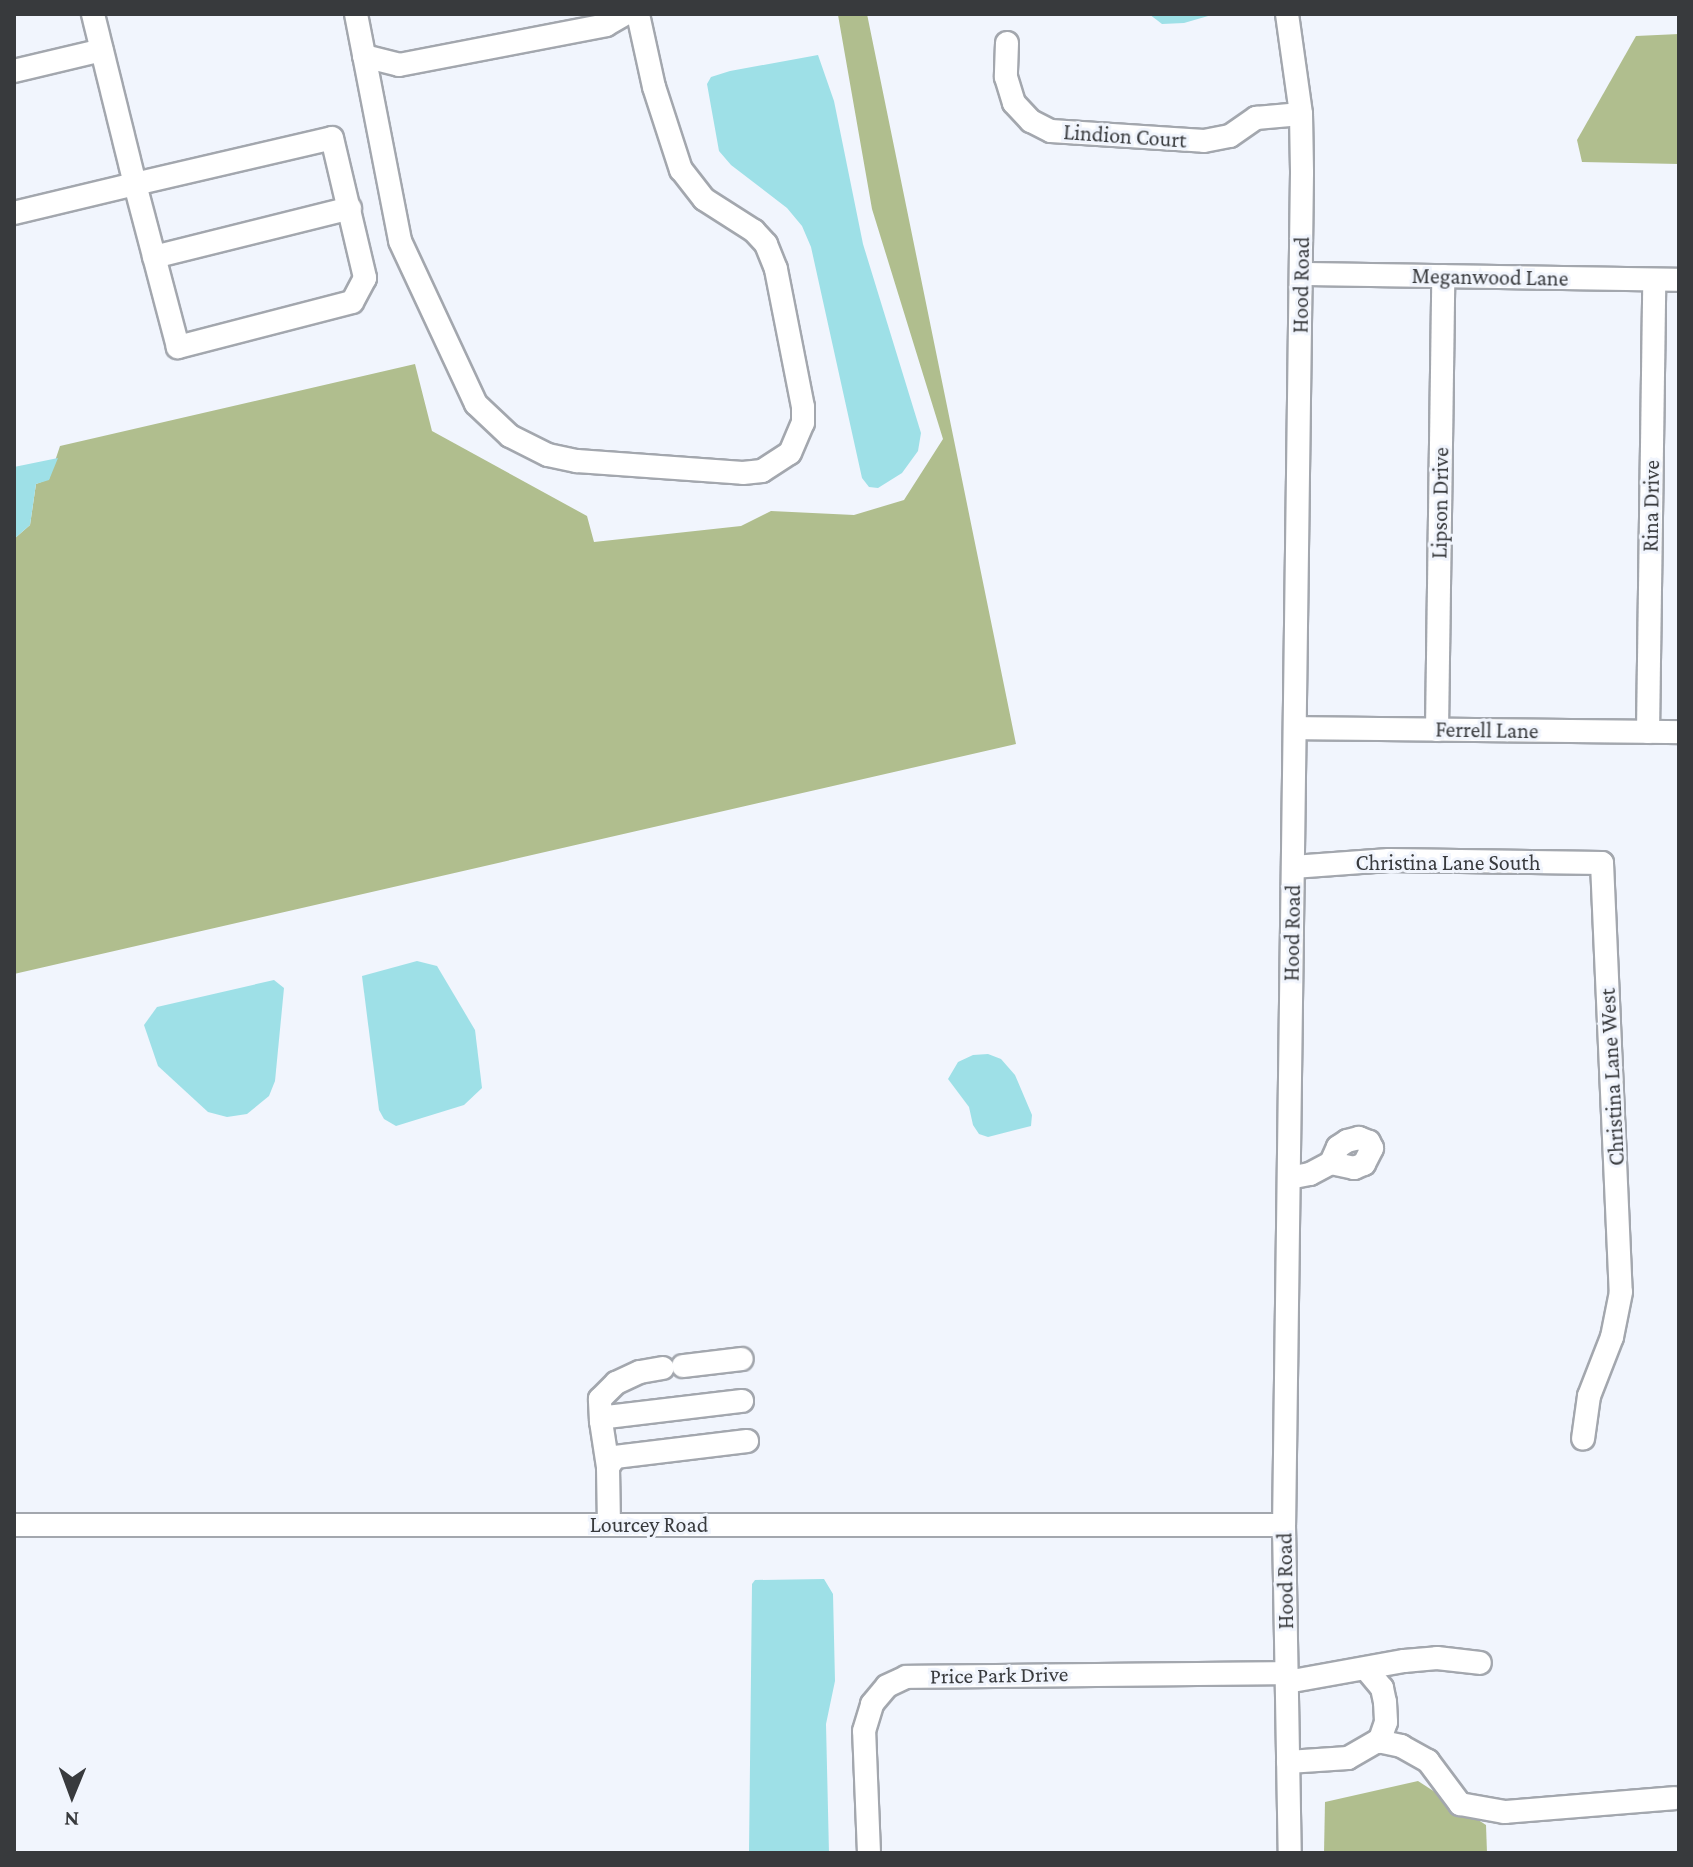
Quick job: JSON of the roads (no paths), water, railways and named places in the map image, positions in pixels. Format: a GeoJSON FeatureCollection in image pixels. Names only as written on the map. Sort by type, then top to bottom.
{"type":"FeatureCollection","features":[{"type":"Feature","properties":{"kind":"street"},"geometry":{"type":"LineString","coordinates":[[14,213],[135,184],[332,138],[365,278],[352,302],[178,347],[135,184],[93,14]]}},
{"type":"Feature","properties":{"kind":"street"},"geometry":{"type":"LineString","coordinates":[[356,14],[364,56],[386,132],[400,241],[476,404],[493,423],[529,447],[577,461],[743,473],[762,471],[790,453],[803,423],[803,407],[776,269],[760,238],[704,199],[681,170],[654,87],[638,14]]}},
{"type":"Feature","properties":{"kind":"street"},"geometry":{"type":"LineString","coordinates":[[364,56],[399,65],[606,25],[625,14]]}},
{"type":"Feature","properties":{"kind":"street","name":"Hood Road"},"geometry":{"type":"LineString","coordinates":[[1287,14],[1301,114],[1302,274],[1284,1525],[1290,1853]]}},
{"type":"Feature","properties":{"kind":"street","name":"Lindion Court"},"geometry":{"type":"LineString","coordinates":[[1007,43],[1006,77],[1014,103],[1031,121],[1051,131],[1204,141],[1230,136],[1256,118],[1301,114]]}},
{"type":"Feature","properties":{"kind":"street"},"geometry":{"type":"LineString","coordinates":[[14,71],[102,50]]}},
{"type":"Feature","properties":{"kind":"street"},"geometry":{"type":"LineString","coordinates":[[154,257],[350,208]]}},
{"type":"Feature","properties":{"kind":"street","name":"Meganwood Lane"},"geometry":{"type":"LineString","coordinates":[[1302,274],[1679,280]]}},
{"type":"Feature","properties":{"kind":"street","name":"Lipson Drive"},"geometry":{"type":"LineString","coordinates":[[1437,730],[1443,276]]}},
{"type":"Feature","properties":{"kind":"street","name":"Rina Drive"},"geometry":{"type":"LineString","coordinates":[[1648,732],[1654,280]]}},
{"type":"Feature","properties":{"kind":"street","name":"Ferrell Lane"},"geometry":{"type":"LineString","coordinates":[[1295,728],[1679,732]]}},
{"type":"Feature","properties":{"kind":"street","name":"Christina Lane South"},"geometry":{"type":"LineString","coordinates":[[1293,867],[1389,860],[1602,863]]}},
{"type":"Feature","properties":{"kind":"street","name":"Christina Lane West"},"geometry":{"type":"LineString","coordinates":[[1583,1439],[1589,1396],[1612,1337],[1621,1292],[1602,863]]}},
{"type":"Feature","properties":{"kind":"street"},"geometry":{"type":"LineString","coordinates":[[1289,1178],[1310,1174],[1331,1163]]}},
{"type":"Feature","properties":{"kind":"street"},"geometry":{"type":"LineString","coordinates":[[609,1525],[608,1467],[600,1399],[616,1383],[640,1372],[742,1359]]}},
{"type":"Feature","properties":{"kind":"street"},"geometry":{"type":"LineString","coordinates":[[601,1421],[607,1417],[742,1401]]}},
{"type":"Feature","properties":{"kind":"street"},"geometry":{"type":"LineString","coordinates":[[608,1467],[615,1457],[747,1441]]}},
{"type":"Feature","properties":{"kind":"street","name":"Lourcey Road"},"geometry":{"type":"LineString","coordinates":[[14,1525],[1284,1525]]}},
{"type":"Feature","properties":{"kind":"street","name":"Price Park Drive"},"geometry":{"type":"LineString","coordinates":[[869,1853],[864,1731],[872,1704],[887,1686],[906,1677],[943,1674],[1287,1678],[1437,1658],[1480,1663]]}},
{"type":"Feature","properties":{"kind":"street"},"geometry":{"type":"LineString","coordinates":[[1366,1669],[1382,1688],[1385,1702],[1386,1722],[1379,1742]]}},
{"type":"Feature","properties":{"kind":"street"},"geometry":{"type":"LineString","coordinates":[[1288,1762],[1348,1758],[1379,1742],[1401,1746],[1428,1761],[1460,1804],[1505,1812],[1674,1798]]}},
{"type":"Feature","properties":{"kind":"water"},"geometry":{"type":"Polygon","coordinates":[[[1149,14],[1215,14],[1184,23],[1162,24],[1149,14]]]}},
{"type":"Feature","properties":{"kind":"water"},"geometry":{"type":"Polygon","coordinates":[[[818,55],[834,101],[863,244],[921,433],[918,451],[902,473],[878,488],[869,487],[862,478],[811,247],[802,226],[787,208],[731,165],[719,151],[707,84],[711,77],[730,71],[818,55]]]}},
{"type":"Feature","properties":{"kind":"water"},"geometry":{"type":"Polygon","coordinates":[[[58,458],[49,480],[36,484],[30,525],[14,539],[14,467],[58,458]]]}},
{"type":"Feature","properties":{"kind":"water"},"geometry":{"type":"Polygon","coordinates":[[[417,961],[437,966],[475,1030],[482,1088],[464,1105],[396,1126],[384,1119],[379,1110],[362,976],[417,961]]]}},
{"type":"Feature","properties":{"kind":"water"},"geometry":{"type":"Polygon","coordinates":[[[274,980],[284,988],[275,1081],[269,1096],[247,1114],[227,1117],[208,1112],[158,1066],[144,1025],[157,1007],[274,980]]]}},
{"type":"Feature","properties":{"kind":"water"},"geometry":{"type":"Polygon","coordinates":[[[988,1054],[1001,1059],[1015,1075],[1032,1115],[1031,1126],[988,1137],[979,1134],[973,1125],[969,1107],[948,1079],[958,1062],[973,1055],[988,1054]]]}},
{"type":"Feature","properties":{"kind":"water"},"geometry":{"type":"Polygon","coordinates":[[[824,1579],[833,1594],[835,1681],[826,1724],[829,1853],[749,1853],[752,1584],[755,1580],[824,1579]]]}}]}
